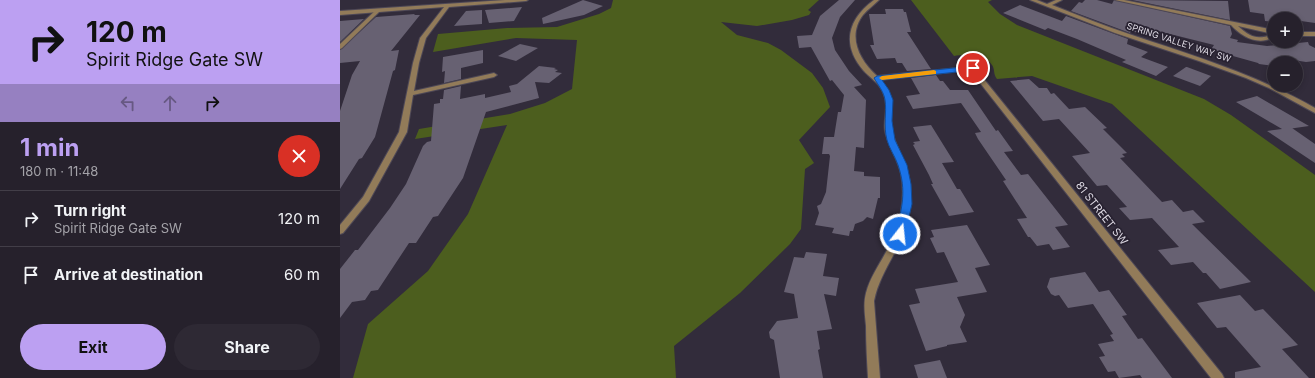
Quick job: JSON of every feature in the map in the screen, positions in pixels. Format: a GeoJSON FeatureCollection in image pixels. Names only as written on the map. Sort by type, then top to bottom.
{"type":"FeatureCollection","features":[{"type":"Feature","properties":{"kind":"street"},"geometry":{"type":"LineString","coordinates":[[340,13],[526,0]]}},
{"type":"Feature","properties":{"kind":"street"},"geometry":{"type":"LineString","coordinates":[[874,378],[869,301],[873,281],[900,234],[908,204],[907,184],[902,165],[891,140],[888,121],[889,100],[885,90],[877,78],[864,67],[858,59],[852,39],[856,21],[864,10],[877,0]]}},
{"type":"Feature","properties":{"kind":"street","name":"SPRING VALLEY WAY SW"},"geometry":{"type":"LineString","coordinates":[[1032,0],[1128,35],[1231,69],[1276,90],[1315,111]]}},
{"type":"Feature","properties":{"kind":"street"},"geometry":{"type":"LineString","coordinates":[[1048,5],[1060,0]]}},
{"type":"Feature","properties":{"kind":"street"},"geometry":{"type":"LineString","coordinates":[[1117,0],[1267,31]]}},
{"type":"Feature","properties":{"kind":"street"},"geometry":{"type":"LineString","coordinates":[[340,231],[366,199],[397,145],[403,132],[412,94],[416,62],[423,38],[447,6]]}},
{"type":"Feature","properties":{"kind":"street"},"geometry":{"type":"LineString","coordinates":[[340,47],[377,11]]}},
{"type":"Feature","properties":{"kind":"street"},"geometry":{"type":"LineString","coordinates":[[1233,24],[1243,34],[1254,38],[1267,39]]}},
{"type":"Feature","properties":{"kind":"street"},"geometry":{"type":"LineString","coordinates":[[1303,34],[1315,34]]}},
{"type":"Feature","properties":{"kind":"street","name":"81 STREET SW"},"geometry":{"type":"LineString","coordinates":[[877,78],[971,66],[1218,378]]}},
{"type":"Feature","properties":{"kind":"street"},"geometry":{"type":"LineString","coordinates":[[412,94],[494,76]]}},
{"type":"Feature","properties":{"kind":"green space"},"geometry":{"type":"Polygon","coordinates":[[[613,0],[819,0],[808,10],[811,12],[809,15],[792,20],[757,26],[721,22],[737,35],[768,43],[781,50],[812,73],[823,88],[830,107],[799,140],[814,163],[805,169],[801,229],[790,244],[740,293],[674,346],[676,378],[353,378],[368,324],[428,271],[468,214],[507,125],[415,139],[419,129],[510,114],[545,103],[572,89],[577,40],[516,38],[433,52],[438,34],[507,28],[557,27],[599,14],[611,8],[613,0]]]}},
{"type":"Feature","properties":{"kind":"green space"},"geometry":{"type":"Polygon","coordinates":[[[911,0],[992,0],[988,2],[1000,14],[1017,25],[1204,99],[1231,115],[1315,175],[1315,292],[1112,104],[1032,76],[997,79],[989,61],[980,57],[969,55],[954,56],[911,0]]]}},
{"type":"Feature","properties":{"kind":"building"},"geometry":{"type":"Polygon","coordinates":[[[583,0],[603,6],[584,15],[543,24],[542,18],[583,0]]]}},
{"type":"Feature","properties":{"kind":"building"},"geometry":{"type":"Polygon","coordinates":[[[839,0],[855,0],[840,17],[832,38],[835,50],[849,71],[862,85],[854,87],[866,100],[864,148],[856,147],[854,171],[864,172],[864,176],[880,177],[880,198],[878,198],[873,219],[867,217],[863,221],[855,224],[853,231],[850,231],[849,236],[832,233],[834,228],[815,225],[819,213],[817,206],[821,204],[826,192],[830,156],[829,154],[822,154],[824,137],[834,137],[838,112],[841,112],[844,95],[832,80],[830,81],[811,47],[799,48],[797,36],[812,35],[820,16],[839,0]]]}},
{"type":"Feature","properties":{"kind":"building"},"geometry":{"type":"Polygon","coordinates":[[[1085,0],[1097,0],[1112,4],[1114,0],[1230,26],[1232,34],[1230,38],[1238,40],[1237,42],[1267,46],[1267,48],[1303,48],[1303,42],[1308,42],[1309,45],[1315,48],[1315,61],[1303,62],[1303,56],[1267,56],[1267,65],[1259,64],[1215,51],[1215,49],[1212,48],[1214,45],[1150,29],[1147,35],[1131,31],[1130,33],[1071,11],[1079,2],[1082,3],[1085,0]]]}},
{"type":"Feature","properties":{"kind":"building"},"geometry":{"type":"Polygon","coordinates":[[[1132,0],[1228,1],[1230,20],[1132,0]]]}},
{"type":"Feature","properties":{"kind":"building"},"geometry":{"type":"Polygon","coordinates":[[[1248,0],[1315,0],[1315,23],[1303,21],[1303,12],[1267,12],[1267,21],[1265,21],[1264,14],[1250,12],[1248,0]]]}},
{"type":"Feature","properties":{"kind":"building"},"geometry":{"type":"Polygon","coordinates":[[[1020,5],[1062,21],[1066,16],[1128,39],[1127,44],[1148,52],[1141,57],[1168,67],[1156,76],[1122,62],[1126,60],[1077,39],[1048,28],[1045,30],[1003,13],[1020,5]]]}},
{"type":"Feature","properties":{"kind":"building"},"geometry":{"type":"Polygon","coordinates":[[[522,7],[514,21],[489,23],[485,10],[522,7]]]}},
{"type":"Feature","properties":{"kind":"building"},"geometry":{"type":"Polygon","coordinates":[[[885,9],[903,9],[904,12],[906,12],[911,32],[907,32],[931,69],[907,71],[902,63],[897,63],[895,58],[877,59],[870,45],[874,45],[869,14],[886,14],[885,9]]]}},
{"type":"Feature","properties":{"kind":"building"},"geometry":{"type":"Polygon","coordinates":[[[482,10],[482,24],[454,26],[466,11],[482,10]]]}},
{"type":"Feature","properties":{"kind":"building"},"geometry":{"type":"Polygon","coordinates":[[[415,14],[414,15],[420,15],[391,51],[399,50],[395,70],[393,71],[375,137],[340,189],[340,111],[352,75],[360,61],[340,63],[340,50],[376,17],[415,14]]]}},
{"type":"Feature","properties":{"kind":"building"},"geometry":{"type":"Polygon","coordinates":[[[364,19],[340,42],[340,21],[364,19]]]}},
{"type":"Feature","properties":{"kind":"building"},"geometry":{"type":"Polygon","coordinates":[[[520,44],[538,48],[516,61],[498,56],[520,44]]]}},
{"type":"Feature","properties":{"kind":"building"},"geometry":{"type":"Polygon","coordinates":[[[483,50],[483,63],[461,68],[461,79],[444,83],[445,71],[442,72],[443,57],[483,50]]]}},
{"type":"Feature","properties":{"kind":"building"},"geometry":{"type":"Polygon","coordinates":[[[539,66],[556,68],[554,69],[558,70],[555,72],[562,73],[549,83],[535,82],[539,98],[486,112],[463,178],[438,216],[433,217],[416,243],[409,243],[378,290],[371,291],[365,300],[352,302],[340,318],[340,269],[355,250],[358,250],[390,208],[406,184],[423,146],[427,142],[431,141],[434,104],[440,103],[440,99],[443,99],[444,90],[461,86],[460,99],[485,94],[485,98],[511,92],[509,86],[517,84],[539,66]]]}},
{"type":"Feature","properties":{"kind":"building"},"geometry":{"type":"Polygon","coordinates":[[[1186,67],[1211,76],[1200,86],[1173,76],[1186,67]]]}},
{"type":"Feature","properties":{"kind":"building"},"geometry":{"type":"Polygon","coordinates":[[[936,75],[950,90],[968,90],[996,131],[998,130],[1013,151],[1004,152],[1021,175],[1028,174],[1068,225],[1055,227],[1070,247],[1053,250],[1049,244],[1037,246],[1030,237],[1028,237],[1017,219],[1027,218],[1003,181],[1006,180],[978,139],[975,133],[981,132],[961,103],[913,109],[906,96],[920,94],[911,78],[936,75]]]}},
{"type":"Feature","properties":{"kind":"building"},"geometry":{"type":"Polygon","coordinates":[[[1029,79],[1039,88],[1047,88],[1051,94],[1054,93],[1069,109],[1085,107],[1107,128],[1103,129],[1127,153],[1122,154],[1125,157],[1120,158],[1162,202],[1172,200],[1183,212],[1193,210],[1205,222],[1192,224],[1251,282],[1220,289],[1206,273],[1203,273],[1193,262],[1171,265],[1158,250],[1179,247],[1152,218],[1130,220],[1119,208],[1127,207],[1107,185],[1097,186],[1072,156],[1090,153],[1059,119],[1043,121],[1010,81],[1029,79]]]}},
{"type":"Feature","properties":{"kind":"building"},"geometry":{"type":"Polygon","coordinates":[[[1257,96],[1309,126],[1293,128],[1315,144],[1315,163],[1267,131],[1282,129],[1236,102],[1257,96]]]}},
{"type":"Feature","properties":{"kind":"building"},"geometry":{"type":"Polygon","coordinates":[[[931,125],[954,162],[942,163],[957,189],[960,189],[974,212],[949,216],[931,184],[933,184],[913,145],[915,144],[913,142],[920,141],[913,127],[931,125]]]}},
{"type":"Feature","properties":{"kind":"building"},"geometry":{"type":"Polygon","coordinates":[[[967,225],[990,265],[975,268],[987,292],[957,297],[965,315],[960,327],[967,342],[947,345],[926,351],[909,305],[920,303],[915,289],[958,282],[944,252],[937,253],[930,238],[934,237],[931,230],[967,225]]]}},
{"type":"Feature","properties":{"kind":"building"},"geometry":{"type":"Polygon","coordinates":[[[806,252],[827,254],[823,276],[839,278],[836,296],[824,294],[832,329],[817,331],[820,349],[818,350],[823,378],[780,378],[774,340],[770,338],[769,332],[777,321],[798,318],[794,294],[784,292],[794,257],[804,258],[806,252]]]}},
{"type":"Feature","properties":{"kind":"building"},"geometry":{"type":"Polygon","coordinates":[[[1085,272],[1099,292],[1109,290],[1127,315],[1122,316],[1138,339],[1142,338],[1172,378],[1142,378],[1140,375],[1119,378],[1115,371],[1108,372],[1099,357],[1105,356],[1098,344],[1114,341],[1110,335],[1113,334],[1093,304],[1068,308],[1059,295],[1055,296],[1051,294],[1047,287],[1050,278],[1085,272]]]}},
{"type":"Feature","properties":{"kind":"building"},"geometry":{"type":"Polygon","coordinates":[[[1240,295],[1255,311],[1263,309],[1298,345],[1282,349],[1309,378],[1235,378],[1235,372],[1261,367],[1226,327],[1217,328],[1197,303],[1240,295]]]}},
{"type":"Feature","properties":{"kind":"building"},"geometry":{"type":"Polygon","coordinates":[[[940,360],[947,378],[918,378],[914,365],[940,360]]]}},
{"type":"Feature","properties":{"kind":"slow traffic"},"geometry":{"type":"LineString","coordinates":[[882,78],[934,72]]}},
{"type":"Feature","properties":{"kind":"route"},"geometry":{"type":"LineString","coordinates":[[900,234],[908,204],[907,184],[902,165],[891,140],[888,126],[890,109],[889,100],[885,90],[877,78],[973,68]]}}]}
